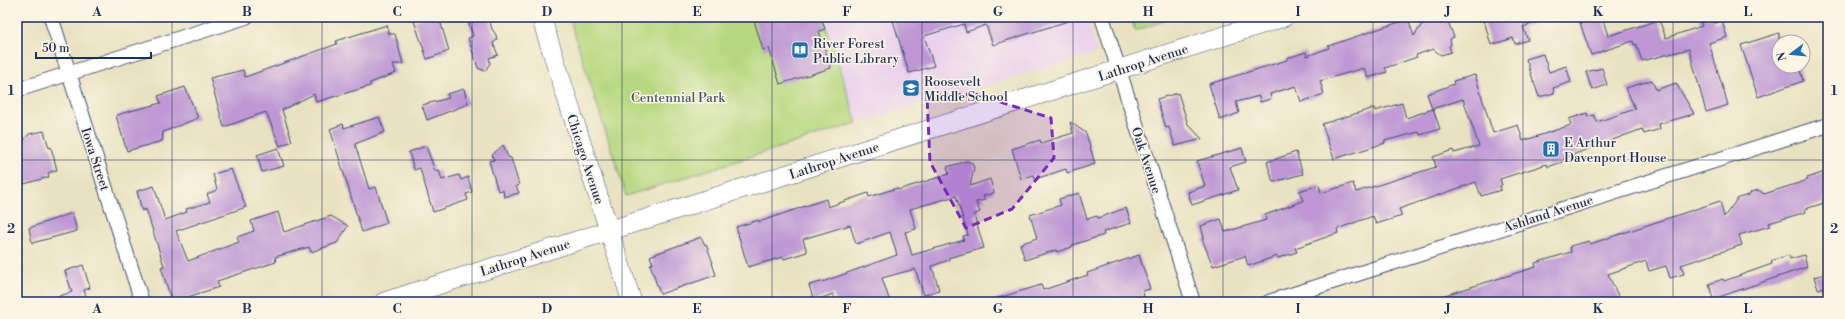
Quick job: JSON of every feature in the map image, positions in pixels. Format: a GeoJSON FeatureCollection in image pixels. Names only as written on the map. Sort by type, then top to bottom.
{"type":"FeatureCollection","features":[{"type":"Feature","properties":{"kind":"street","name":"Iowa Street"},"geometry":{"type":"LineString","coordinates":[[51,17],[142,302]]}},
{"type":"Feature","properties":{"kind":"street"},"geometry":{"type":"LineString","coordinates":[[17,90],[246,17]]}},
{"type":"Feature","properties":{"kind":"street","name":"Chicago Avenue"},"geometry":{"type":"LineString","coordinates":[[541,17],[632,302]]}},
{"type":"Feature","properties":{"kind":"street","name":"Oak Avenue"},"geometry":{"type":"LineString","coordinates":[[1102,17],[1193,302]]}},
{"type":"Feature","properties":{"kind":"street","name":"Lathrop Avenue"},"geometry":{"type":"LineString","coordinates":[[384,302],[1284,17]]}},
{"type":"Feature","properties":{"kind":"street","name":"Ashland Avenue"},"geometry":{"type":"LineString","coordinates":[[1269,302],[1828,125]]}},
{"type":"Feature","properties":{"kind":"highlighted area"},"geometry":{"type":"Polygon","coordinates":[[[975,94],[1051,118],[1054,158],[1012,209],[966,228],[930,162],[927,96],[975,94]]]}},
{"type":"Feature","properties":{"kind":"shaded area","name":"Roosevelt Middle School"},"geometry":{"type":"Polygon","coordinates":[[[823,17],[1086,17],[1097,53],[857,123],[823,17]]]}},
{"type":"Feature","properties":{"kind":"green space","name":"Centennial Park"},"geometry":{"type":"Polygon","coordinates":[[[569,17],[823,17],[857,123],[626,196],[569,17]]]}},
{"type":"Feature","properties":{"kind":"green space"},"geometry":{"type":"Polygon","coordinates":[[[1131,17],[1163,17],[1164,21],[1135,31],[1131,17]]]}},
{"type":"Feature","properties":{"kind":"building"},"geometry":{"type":"Polygon","coordinates":[[[426,17],[439,17],[449,51],[427,59],[414,21],[426,17]]]}},
{"type":"Feature","properties":{"kind":"building"},"geometry":{"type":"Polygon","coordinates":[[[467,17],[488,17],[492,29],[496,35],[497,40],[493,43],[498,55],[489,58],[490,63],[485,71],[478,68],[468,38],[473,36],[467,17]]]}},
{"type":"Feature","properties":{"kind":"building","name":"River Forest Public Library"},"geometry":{"type":"Polygon","coordinates":[[[753,17],[821,17],[825,29],[819,31],[831,68],[780,84],[769,48],[763,50],[753,17]]]}},
{"type":"Feature","properties":{"kind":"building"},"geometry":{"type":"Polygon","coordinates":[[[892,17],[1071,17],[1071,20],[993,45],[986,25],[966,32],[964,24],[924,36],[934,66],[909,73],[892,17]]]}},
{"type":"Feature","properties":{"kind":"building"},"geometry":{"type":"Polygon","coordinates":[[[1427,17],[1445,17],[1454,37],[1450,39],[1451,45],[1449,46],[1451,52],[1441,55],[1433,49],[1416,55],[1417,57],[1385,68],[1387,72],[1368,78],[1364,68],[1320,81],[1324,94],[1301,102],[1296,86],[1270,94],[1271,99],[1260,102],[1259,96],[1236,102],[1239,113],[1220,120],[1209,84],[1287,60],[1287,58],[1306,52],[1307,56],[1329,48],[1328,46],[1408,19],[1414,36],[1427,17]]]}},
{"type":"Feature","properties":{"kind":"building"},"geometry":{"type":"Polygon","coordinates":[[[1483,17],[1545,17],[1546,19],[1523,27],[1528,40],[1515,44],[1513,38],[1491,45],[1483,17]]]}},
{"type":"Feature","properties":{"kind":"building"},"geometry":{"type":"Polygon","coordinates":[[[1578,17],[1602,17],[1608,36],[1659,20],[1666,38],[1702,26],[1699,17],[1713,17],[1715,23],[1722,21],[1727,37],[1709,43],[1728,105],[1706,112],[1689,49],[1642,61],[1636,44],[1634,45],[1633,41],[1591,55],[1578,17]]]}},
{"type":"Feature","properties":{"kind":"building"},"geometry":{"type":"Polygon","coordinates":[[[387,25],[389,34],[395,34],[403,64],[393,64],[396,73],[370,83],[370,86],[316,102],[314,94],[282,110],[292,141],[280,146],[266,112],[224,127],[210,78],[243,70],[245,77],[337,44],[336,41],[387,25]]]}},
{"type":"Feature","properties":{"kind":"building"},"geometry":{"type":"Polygon","coordinates":[[[1771,36],[1771,74],[1801,74],[1803,81],[1758,97],[1741,45],[1771,36]]]}},
{"type":"Feature","properties":{"kind":"building"},"geometry":{"type":"Polygon","coordinates":[[[1543,54],[1549,72],[1566,66],[1571,82],[1553,88],[1554,93],[1539,97],[1526,59],[1543,54]]]}},
{"type":"Feature","properties":{"kind":"building"},"geometry":{"type":"Polygon","coordinates":[[[1602,68],[1607,85],[1592,90],[1586,72],[1602,68]]]}},
{"type":"Feature","properties":{"kind":"building"},"geometry":{"type":"Polygon","coordinates":[[[1475,75],[1493,133],[1518,125],[1523,141],[1571,125],[1569,119],[1587,113],[1588,117],[1594,115],[1597,122],[1635,109],[1626,88],[1652,80],[1656,90],[1676,83],[1694,114],[1659,124],[1660,129],[1644,134],[1642,129],[1564,158],[1565,161],[1548,167],[1547,164],[1500,179],[1502,185],[1500,186],[1501,190],[1481,196],[1476,182],[1399,209],[1402,216],[1376,224],[1373,216],[1337,229],[1338,233],[1295,248],[1297,252],[1278,258],[1277,256],[1248,266],[1245,256],[1213,266],[1202,239],[1204,238],[1201,226],[1221,219],[1225,232],[1266,220],[1265,215],[1303,201],[1299,191],[1319,185],[1321,193],[1353,183],[1356,192],[1436,167],[1433,157],[1453,150],[1454,153],[1479,146],[1463,99],[1432,109],[1427,94],[1454,84],[1453,81],[1475,75]]]}},
{"type":"Feature","properties":{"kind":"building"},"geometry":{"type":"Polygon","coordinates":[[[185,87],[198,118],[163,132],[162,141],[127,151],[116,116],[161,103],[158,96],[185,87]]]}},
{"type":"Feature","properties":{"kind":"building"},"geometry":{"type":"Polygon","coordinates":[[[464,89],[468,104],[427,120],[422,105],[449,98],[447,94],[464,89]]]}},
{"type":"Feature","properties":{"kind":"building"},"geometry":{"type":"Polygon","coordinates":[[[1178,93],[1188,124],[1202,139],[1175,146],[1169,127],[1166,128],[1157,99],[1178,93]]]}},
{"type":"Feature","properties":{"kind":"building"},"geometry":{"type":"Polygon","coordinates":[[[1402,103],[1406,118],[1433,109],[1440,129],[1420,135],[1419,132],[1384,141],[1385,143],[1334,159],[1322,124],[1374,108],[1375,111],[1402,103]]]}},
{"type":"Feature","properties":{"kind":"building"},"geometry":{"type":"Polygon","coordinates":[[[379,117],[385,132],[355,144],[369,189],[376,187],[387,223],[362,232],[330,129],[343,124],[344,128],[379,117]]]}},
{"type":"Feature","properties":{"kind":"building"},"geometry":{"type":"Polygon","coordinates":[[[1070,122],[1086,133],[1095,164],[1067,173],[1066,169],[1035,179],[1034,175],[1021,179],[1012,149],[1040,140],[1041,143],[1073,133],[1070,122]]]}},
{"type":"Feature","properties":{"kind":"building"},"geometry":{"type":"Polygon","coordinates":[[[44,131],[49,148],[51,147],[57,170],[48,173],[49,177],[17,186],[17,149],[29,134],[44,131]]]}},
{"type":"Feature","properties":{"kind":"building"},"geometry":{"type":"Polygon","coordinates":[[[503,145],[508,157],[511,158],[519,185],[516,186],[519,193],[504,197],[503,190],[498,191],[489,161],[494,160],[492,155],[503,145]]]}},
{"type":"Feature","properties":{"kind":"building"},"geometry":{"type":"Polygon","coordinates":[[[426,146],[435,171],[439,170],[442,180],[459,175],[461,180],[468,177],[472,192],[466,194],[468,200],[433,212],[420,168],[414,170],[409,152],[426,146]]]}},
{"type":"Feature","properties":{"kind":"building"},"geometry":{"type":"Polygon","coordinates":[[[278,148],[284,166],[262,172],[257,155],[278,148]]]}},
{"type":"Feature","properties":{"kind":"building"},"geometry":{"type":"Polygon","coordinates":[[[1242,148],[1246,162],[1230,167],[1238,190],[1192,205],[1188,192],[1205,186],[1197,161],[1242,148]]]}},
{"type":"Feature","properties":{"kind":"building"},"geometry":{"type":"Polygon","coordinates":[[[1296,152],[1303,174],[1273,182],[1267,162],[1296,152]]]}},
{"type":"Feature","properties":{"kind":"building"},"geometry":{"type":"Polygon","coordinates":[[[967,161],[972,163],[974,168],[970,186],[990,179],[994,193],[983,196],[985,200],[976,202],[980,212],[974,215],[984,248],[948,258],[949,260],[932,266],[939,290],[924,295],[915,269],[882,278],[890,302],[836,302],[833,294],[814,301],[809,285],[825,281],[897,255],[890,232],[856,244],[850,225],[803,239],[807,252],[748,267],[736,227],[759,220],[759,222],[826,199],[828,207],[868,193],[869,197],[897,188],[898,190],[949,174],[947,167],[967,161]],[[956,196],[910,209],[916,229],[905,232],[912,255],[964,240],[963,236],[968,235],[956,196]]]}},
{"type":"Feature","properties":{"kind":"building"},"geometry":{"type":"Polygon","coordinates":[[[231,169],[246,207],[176,231],[188,261],[239,242],[237,237],[254,231],[251,221],[278,212],[284,232],[331,216],[348,226],[337,243],[311,252],[309,247],[275,257],[276,262],[217,281],[219,287],[172,302],[161,267],[164,266],[146,209],[142,211],[137,191],[154,186],[165,220],[187,212],[186,209],[210,202],[207,194],[217,190],[213,174],[231,169]]]}},
{"type":"Feature","properties":{"kind":"building"},"geometry":{"type":"Polygon","coordinates":[[[1828,171],[1828,197],[1823,199],[1824,203],[1805,209],[1806,212],[1769,223],[1770,226],[1739,235],[1742,245],[1681,265],[1684,274],[1670,278],[1666,266],[1649,271],[1646,261],[1608,274],[1621,302],[1432,302],[1432,299],[1536,267],[1535,263],[1571,252],[1570,246],[1589,241],[1590,244],[1720,201],[1724,217],[1738,198],[1749,195],[1751,192],[1758,190],[1764,194],[1808,180],[1807,178],[1828,171]]]}},
{"type":"Feature","properties":{"kind":"building"},"geometry":{"type":"Polygon","coordinates":[[[1079,193],[1087,219],[1097,216],[1098,218],[1126,208],[1131,223],[1103,232],[1104,235],[1072,245],[1072,247],[1057,252],[1056,250],[1025,260],[1020,244],[1037,238],[1030,215],[1061,205],[1059,199],[1079,193]]]}},
{"type":"Feature","properties":{"kind":"building"},"geometry":{"type":"Polygon","coordinates":[[[72,213],[77,231],[32,243],[29,228],[72,213]]]}},
{"type":"Feature","properties":{"kind":"building"},"geometry":{"type":"Polygon","coordinates":[[[701,237],[705,245],[706,244],[716,275],[660,294],[650,264],[653,264],[650,256],[701,237]]]}},
{"type":"Feature","properties":{"kind":"building"},"geometry":{"type":"Polygon","coordinates":[[[1139,255],[1150,289],[1143,291],[1144,297],[1131,301],[1130,296],[1111,302],[995,302],[995,299],[1041,285],[1043,290],[1088,275],[1087,273],[1139,255]]]}},
{"type":"Feature","properties":{"kind":"building"},"geometry":{"type":"Polygon","coordinates":[[[1789,255],[1790,259],[1804,255],[1807,267],[1713,299],[1709,284],[1723,279],[1724,281],[1772,264],[1771,261],[1789,255]]]}},
{"type":"Feature","properties":{"kind":"building"},"geometry":{"type":"Polygon","coordinates":[[[83,265],[90,288],[84,290],[87,300],[80,302],[51,302],[50,299],[72,292],[65,271],[83,265]]]}},
{"type":"Feature","properties":{"kind":"building"},"geometry":{"type":"Polygon","coordinates":[[[1828,273],[1828,286],[1818,289],[1814,277],[1828,273]]]}},
{"type":"Feature","properties":{"kind":"place","name":"River Forest Public Library"},"geometry":{"type":"Point","coordinates":[800,50]}},
{"type":"Feature","properties":{"kind":"place","name":"Roosevelt Middle School"},"geometry":{"type":"Point","coordinates":[911,88]}},
{"type":"Feature","properties":{"kind":"place","name":"E Arthur Davenport House"},"geometry":{"type":"Point","coordinates":[1551,149]}}]}
